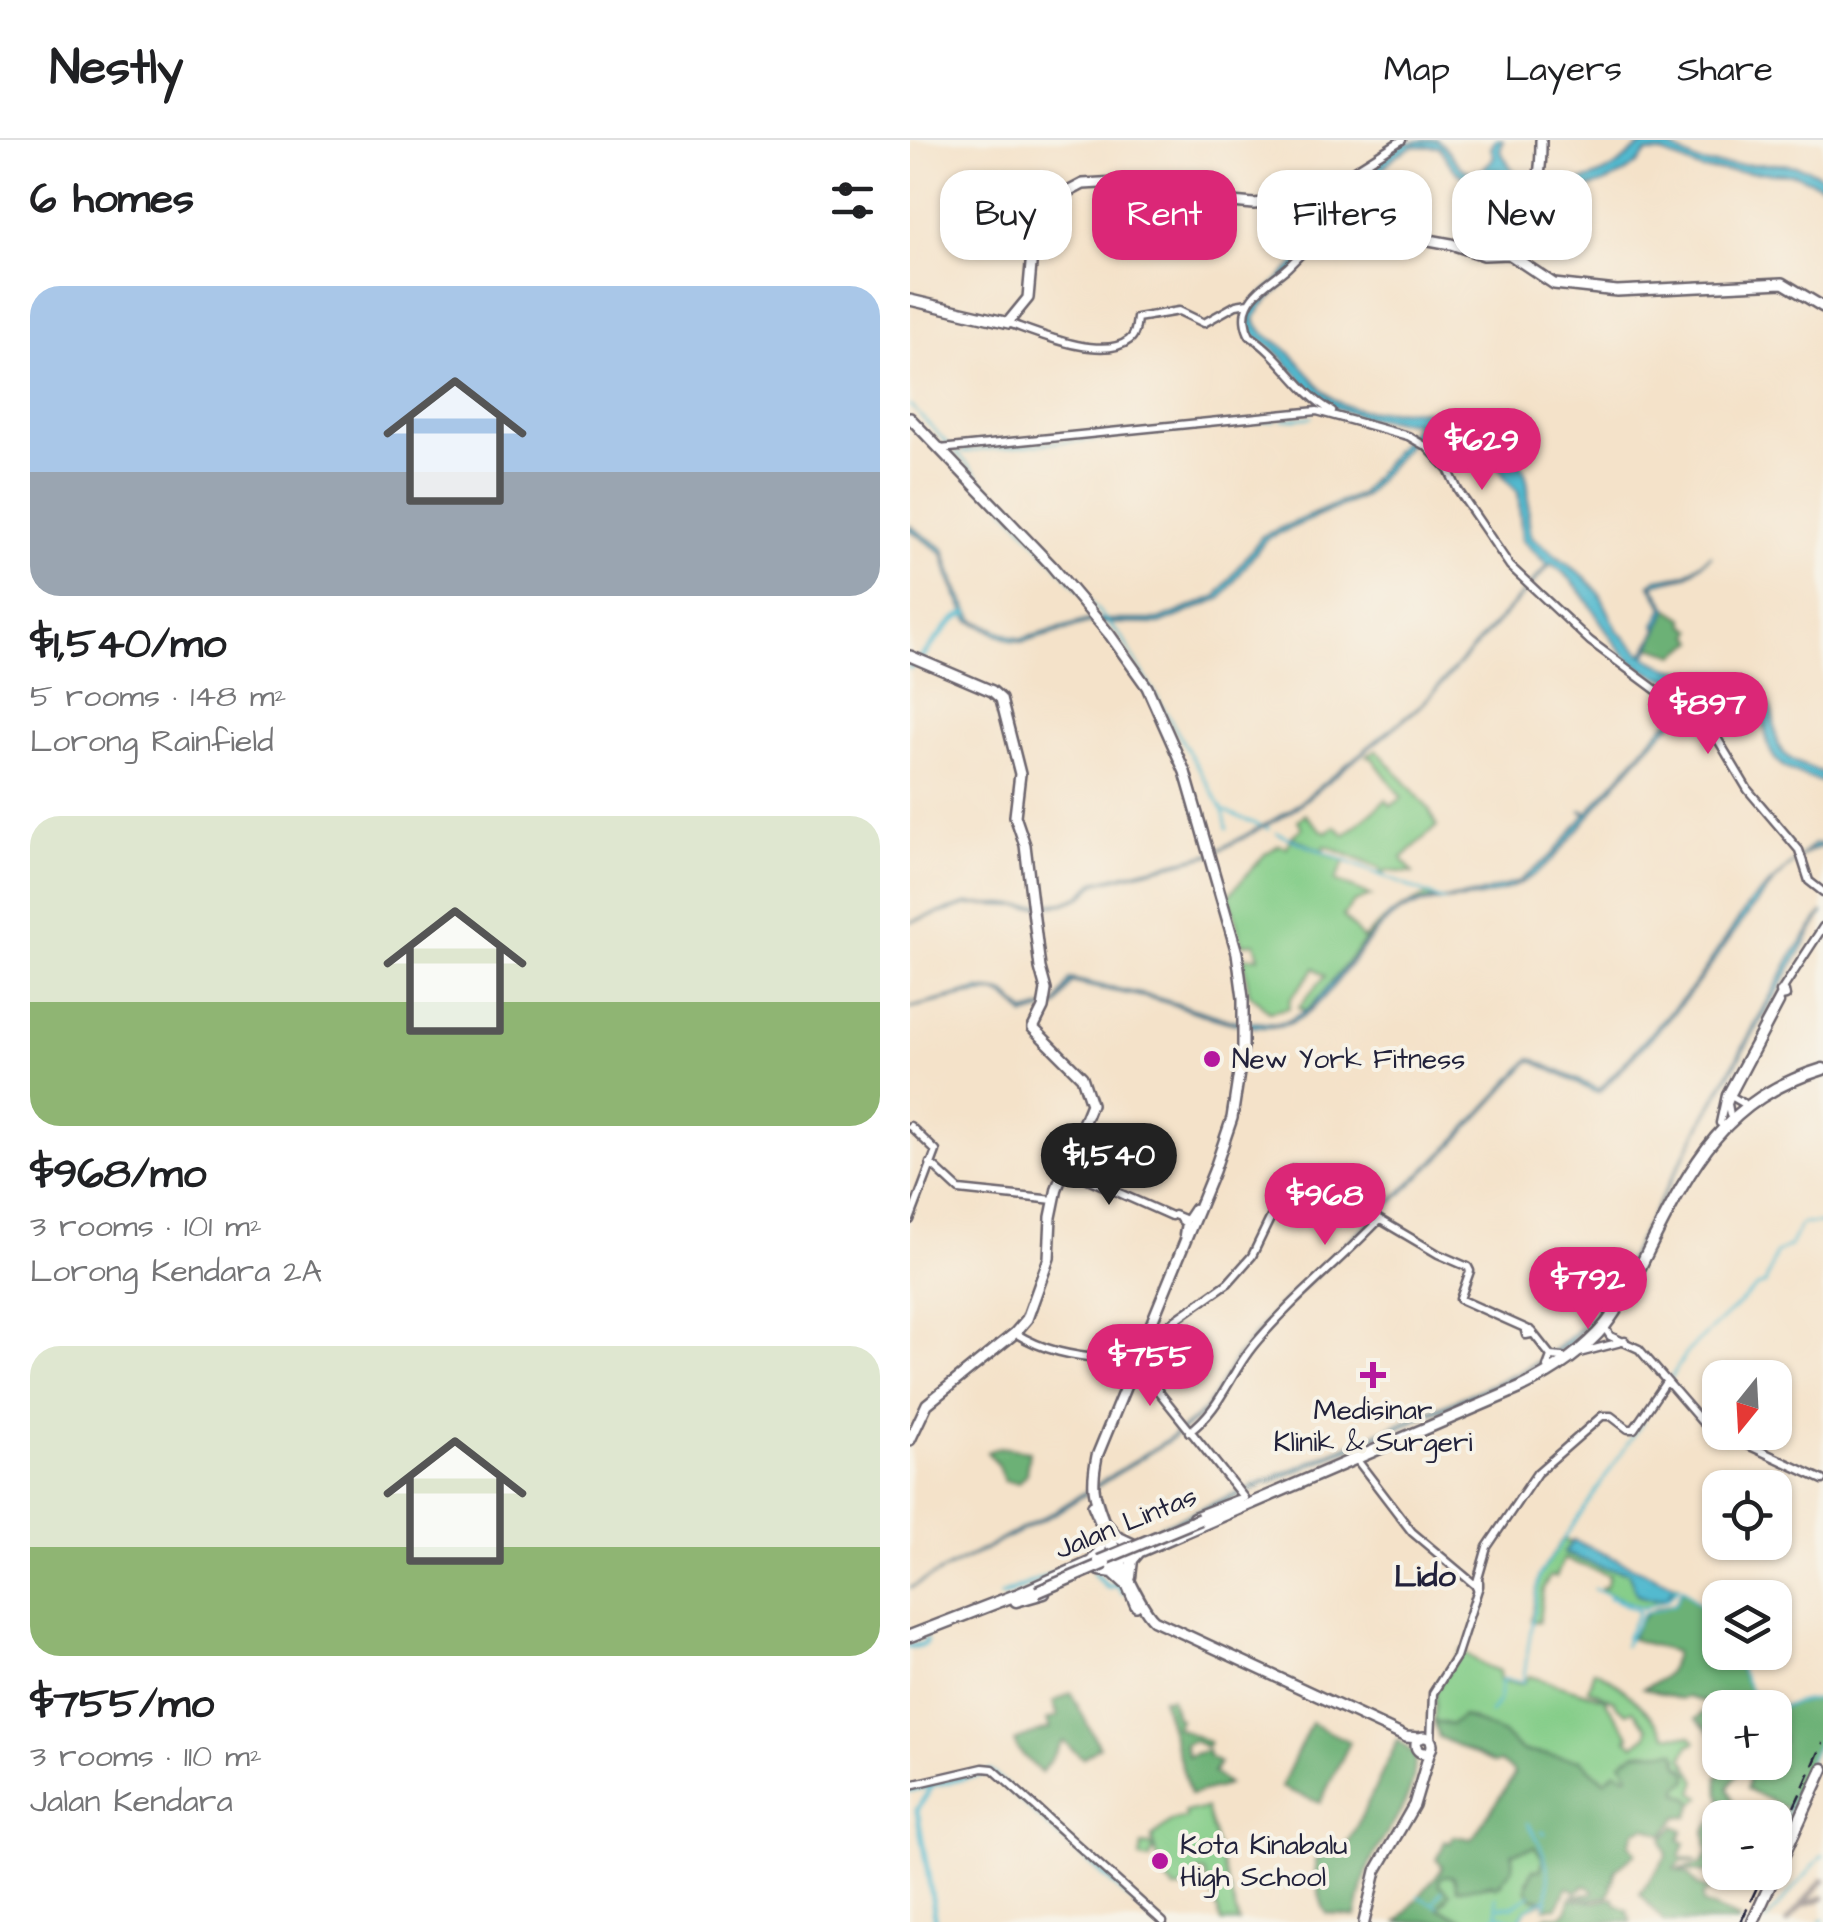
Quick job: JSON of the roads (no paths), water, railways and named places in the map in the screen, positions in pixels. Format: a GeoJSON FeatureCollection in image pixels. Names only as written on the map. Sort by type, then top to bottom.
{"type":"FeatureCollection","features":[{"type":"Feature","properties":{"kind":"highway","name":"Jalan Lintas"},"geometry":{"type":"LineString","coordinates":[[921,1635],[1034,1591],[1241,1498],[1367,1453],[1556,1358],[1613,1314],[1686,1177],[1728,1113],[1823,1067]]}},
{"type":"Feature","properties":{"kind":"highway","name":"Jalan Lintas"},"geometry":{"type":"LineString","coordinates":[[921,1635],[960,1625],[1204,1520],[1241,1498],[1367,1453],[1543,1377],[1556,1358],[1593,1329],[1618,1296],[1698,1148],[1728,1113],[1774,1083],[1823,1067]]}},
{"type":"Feature","properties":{"kind":"highway"},"geometry":{"type":"LineString","coordinates":[[1698,1148],[1710,1141]]}},
{"type":"Feature","properties":{"kind":"highway"},"geometry":{"type":"LineString","coordinates":[[1618,1296],[1629,1288]]}},
{"type":"Feature","properties":{"kind":"highway"},"geometry":{"type":"LineString","coordinates":[[1476,1400],[1477,1404],[1492,1400]]}},
{"type":"Feature","properties":{"kind":"highway","name":"Jalan Lintas"},"geometry":{"type":"LineString","coordinates":[[1204,1520],[1241,1498]]}},
{"type":"Feature","properties":{"kind":"highway"},"geometry":{"type":"LineString","coordinates":[[1106,1534],[1100,1551],[1115,1556],[1132,1560],[1128,1580],[1113,1572],[1115,1556],[1117,1537],[1106,1534]]}},
{"type":"Feature","properties":{"kind":"highway","name":"Jalan Lintas"},"geometry":{"type":"LineString","coordinates":[[1034,1591],[1115,1556]]}},
{"type":"Feature","properties":{"kind":"highway"},"geometry":{"type":"LineString","coordinates":[[1792,1827],[1823,1759]]}},
{"type":"Feature","properties":{"kind":"highway"},"geometry":{"type":"LineString","coordinates":[[1750,1922],[1823,1768]]}},
{"type":"Feature","properties":{"kind":"highway"},"geometry":{"type":"LineString","coordinates":[[1750,1922],[1763,1890]]}},
{"type":"Feature","properties":{"kind":"main road"},"geometry":{"type":"LineString","coordinates":[[1539,170],[1541,140]]}},
{"type":"Feature","properties":{"kind":"main road"},"geometry":{"type":"LineString","coordinates":[[910,300],[1011,321],[1029,292],[1034,231],[1064,194],[1083,184],[1170,178],[1230,201],[1257,204]]}},
{"type":"Feature","properties":{"kind":"main road"},"geometry":{"type":"LineString","coordinates":[[1518,260],[1554,284],[1617,291],[1783,283],[1823,307]]}},
{"type":"Feature","properties":{"kind":"main road"},"geometry":{"type":"LineString","coordinates":[[914,426],[952,453],[1050,565],[1143,681],[1174,746],[1234,937],[1242,1022],[1239,1084],[1230,1127],[1149,1318],[1098,1456],[1092,1488],[1106,1534],[1141,1614],[1155,1626],[1423,1745],[1413,1798],[1372,1870],[1362,1922]]}},
{"type":"Feature","properties":{"kind":"main road"},"geometry":{"type":"LineString","coordinates":[[914,426],[1096,622],[1147,696],[1174,746]]}},
{"type":"Feature","properties":{"kind":"main road"},"geometry":{"type":"LineString","coordinates":[[910,1440],[927,1404],[1016,1333],[1027,1319],[1049,1258],[1054,1200],[1090,1102],[1082,1077],[1034,1028],[1046,990],[1024,839],[1015,816],[1020,777],[1001,699],[916,658]]}},
{"type":"Feature","properties":{"kind":"main road"},"geometry":{"type":"LineString","coordinates":[[1143,681],[1147,696]]}},
{"type":"Feature","properties":{"kind":"main road"},"geometry":{"type":"LineString","coordinates":[[1129,1371],[1158,1306],[1229,1110],[1242,1022]]}},
{"type":"Feature","properties":{"kind":"main road"},"geometry":{"type":"LineString","coordinates":[[1149,1318],[1158,1306]]}},
{"type":"Feature","properties":{"kind":"street"},"geometry":{"type":"LineString","coordinates":[[1355,170],[1402,140]]}},
{"type":"Feature","properties":{"kind":"street"},"geometry":{"type":"LineString","coordinates":[[1011,321],[1079,346],[1109,348],[1130,340],[1137,318],[1144,314],[1180,311],[1204,322],[1248,303],[1293,260]]}},
{"type":"Feature","properties":{"kind":"street"},"geometry":{"type":"LineString","coordinates":[[1248,303],[1248,334],[1274,352],[1318,408]]}},
{"type":"Feature","properties":{"kind":"street"},"geometry":{"type":"LineString","coordinates":[[952,453],[1318,408],[1411,438],[1448,469],[1506,562],[1582,635],[1714,733],[1748,790],[1778,821],[1800,857],[1809,881],[1823,893]]}},
{"type":"Feature","properties":{"kind":"street"},"geometry":{"type":"LineString","coordinates":[[1728,1113],[1730,1088],[1823,929]]}},
{"type":"Feature","properties":{"kind":"street"},"geometry":{"type":"LineString","coordinates":[[1728,1113],[1731,1096],[1783,994]]}},
{"type":"Feature","properties":{"kind":"street"},"geometry":{"type":"LineString","coordinates":[[1731,1096],[1743,1103]]}},
{"type":"Feature","properties":{"kind":"street"},"geometry":{"type":"LineString","coordinates":[[910,1126],[936,1150],[910,1220]]}},
{"type":"Feature","properties":{"kind":"street"},"geometry":{"type":"LineString","coordinates":[[930,1163],[962,1191],[1054,1200]]}},
{"type":"Feature","properties":{"kind":"street"},"geometry":{"type":"LineString","coordinates":[[1064,1168],[1186,1220],[1194,1208]]}},
{"type":"Feature","properties":{"kind":"street"},"geometry":{"type":"LineString","coordinates":[[1129,1371],[1147,1359],[1154,1335],[1228,1283],[1252,1256],[1292,1170],[1312,1177],[1376,1218],[1468,1267],[1460,1299],[1528,1332],[1556,1358],[1617,1340],[1626,1341],[1640,1348],[1703,1423],[1823,1480]]}},
{"type":"Feature","properties":{"kind":"street"},"geometry":{"type":"LineString","coordinates":[[1172,1215],[1185,1224],[1183,1235]]}},
{"type":"Feature","properties":{"kind":"street"},"geometry":{"type":"LineString","coordinates":[[1186,1429],[1208,1416],[1250,1350],[1376,1218]]}},
{"type":"Feature","properties":{"kind":"street"},"geometry":{"type":"LineString","coordinates":[[1613,1314],[1605,1330],[1617,1340]]}},
{"type":"Feature","properties":{"kind":"street"},"geometry":{"type":"LineString","coordinates":[[1016,1333],[1035,1345],[1060,1353],[1106,1359],[1129,1371],[1186,1429],[1241,1498]]}},
{"type":"Feature","properties":{"kind":"street"},"geometry":{"type":"LineString","coordinates":[[1423,1745],[1432,1720],[1433,1693],[1456,1657],[1489,1544],[1543,1465],[1602,1416],[1612,1416],[1629,1430],[1634,1429],[1667,1383]]}},
{"type":"Feature","properties":{"kind":"street"},"geometry":{"type":"LineString","coordinates":[[1367,1453],[1380,1496],[1412,1532],[1476,1585]]}},
{"type":"Feature","properties":{"kind":"street"},"geometry":{"type":"LineString","coordinates":[[910,1785],[982,1768],[996,1771],[1162,1922]]}},
{"type":"Feature","properties":{"kind":"water"},"geometry":{"type":"Polygon","coordinates":[[[1436,140],[1466,170],[1454,170],[1439,147],[1413,146],[1381,170],[1367,170],[1403,143],[1436,140]]]}},
{"type":"Feature","properties":{"kind":"water"},"geometry":{"type":"Polygon","coordinates":[[[1495,140],[1503,140],[1500,151],[1513,170],[1482,170],[1494,157],[1491,148],[1495,140]]]}},
{"type":"Feature","properties":{"kind":"water"},"geometry":{"type":"Polygon","coordinates":[[[1653,143],[1666,145],[1702,163],[1780,164],[1823,177],[1823,186],[1794,174],[1702,170],[1662,153],[1646,153],[1629,170],[1592,187],[1592,178],[1653,143]]]}},
{"type":"Feature","properties":{"kind":"water"},"geometry":{"type":"Polygon","coordinates":[[[1299,260],[1311,260],[1262,306],[1255,319],[1264,333],[1342,404],[1365,410],[1436,412],[1467,422],[1508,450],[1527,479],[1532,537],[1585,577],[1600,594],[1618,631],[1643,655],[1658,629],[1655,625],[1664,607],[1650,584],[1686,574],[1712,555],[1687,576],[1653,584],[1668,608],[1646,657],[1684,671],[1721,674],[1743,681],[1767,701],[1781,749],[1796,762],[1823,773],[1823,783],[1776,760],[1754,699],[1731,689],[1712,693],[1663,731],[1537,873],[1519,884],[1490,895],[1431,902],[1396,914],[1374,934],[1324,998],[1295,1021],[1279,1026],[1247,1026],[1154,999],[1072,982],[1058,1006],[1025,1016],[1007,998],[992,993],[910,1008],[979,990],[1005,993],[1026,1013],[1057,1004],[1070,979],[1154,997],[1230,1020],[1275,1024],[1310,1008],[1390,915],[1412,904],[1479,894],[1518,882],[1552,855],[1586,814],[1580,810],[1588,812],[1664,725],[1713,689],[1661,677],[1630,659],[1578,588],[1551,564],[1422,705],[1289,813],[1213,854],[1096,883],[1082,897],[1064,904],[1019,906],[1064,902],[1080,896],[1095,882],[1213,853],[1289,811],[1423,703],[1548,565],[1522,540],[1518,492],[1489,451],[1461,434],[1426,424],[1364,496],[1266,539],[1222,598],[1160,624],[1089,623],[1024,642],[1011,641],[969,620],[951,583],[943,553],[910,530],[910,526],[944,549],[955,585],[974,620],[1022,639],[1089,620],[1159,620],[1217,596],[1262,536],[1360,494],[1417,423],[1361,417],[1322,403],[1279,354],[1252,334],[1248,318],[1254,302],[1299,260]]]}},
{"type":"Feature","properties":{"kind":"water"},"geometry":{"type":"Polygon","coordinates":[[[1814,844],[1823,847],[1808,852],[1772,884],[1683,1002],[1600,1092],[1531,1060],[1453,1145],[1280,1309],[1237,1359],[1206,1412],[1171,1439],[1056,1513],[910,1588],[1055,1511],[1170,1438],[1205,1410],[1236,1358],[1278,1307],[1447,1149],[1531,1058],[1599,1090],[1692,988],[1751,901],[1814,844]]]}},
{"type":"Feature","properties":{"kind":"water"},"geometry":{"type":"Polygon","coordinates":[[[1823,912],[1702,1123],[1607,1301],[1568,1345],[1517,1377],[1133,1541],[1132,1538],[1516,1374],[1571,1336],[1614,1285],[1793,954],[1823,912]]]}},
{"type":"Feature","properties":{"kind":"water"},"geometry":{"type":"Polygon","coordinates":[[[1573,1540],[1672,1584],[1672,1590],[1666,1598],[1637,1595],[1628,1572],[1564,1553],[1573,1540]]]}},
{"type":"Feature","properties":{"kind":"waterway"},"geometry":{"type":"LineString","coordinates":[[910,405],[949,445]]}},
{"type":"Feature","properties":{"kind":"waterway"},"geometry":{"type":"LineString","coordinates":[[1282,420],[1312,417]]}},
{"type":"Feature","properties":{"kind":"waterway"},"geometry":{"type":"LineString","coordinates":[[1194,429],[1269,421]]}},
{"type":"Feature","properties":{"kind":"waterway"},"geometry":{"type":"LineString","coordinates":[[1112,437],[1190,429]]}},
{"type":"Feature","properties":{"kind":"waterway"},"geometry":{"type":"LineString","coordinates":[[1097,439],[1110,437]]}},
{"type":"Feature","properties":{"kind":"waterway"},"geometry":{"type":"LineString","coordinates":[[1073,441],[1095,439]]}},
{"type":"Feature","properties":{"kind":"waterway"},"geometry":{"type":"LineString","coordinates":[[1062,442],[1071,441]]}},
{"type":"Feature","properties":{"kind":"waterway"},"geometry":{"type":"LineString","coordinates":[[962,452],[1059,442]]}},
{"type":"Feature","properties":{"kind":"waterway"},"geometry":{"type":"LineString","coordinates":[[956,452],[959,455]]}},
{"type":"Feature","properties":{"kind":"waterway"},"geometry":{"type":"LineString","coordinates":[[960,456],[1122,638],[1223,810],[1227,828]]}},
{"type":"Feature","properties":{"kind":"waterway"},"geometry":{"type":"LineString","coordinates":[[910,667],[951,623],[968,613]]}},
{"type":"Feature","properties":{"kind":"waterway"},"geometry":{"type":"LineString","coordinates":[[1226,811],[1244,819]]}},
{"type":"Feature","properties":{"kind":"waterway"},"geometry":{"type":"LineString","coordinates":[[1246,820],[1259,825]]}},
{"type":"Feature","properties":{"kind":"waterway"},"geometry":{"type":"LineString","coordinates":[[1277,833],[1444,901]]}},
{"type":"Feature","properties":{"kind":"waterway"},"geometry":{"type":"LineString","coordinates":[[1669,1381],[1688,1351],[1765,1284],[1776,1253],[1790,1246],[1801,1224],[1823,1223]]}},
{"type":"Feature","properties":{"kind":"waterway"},"geometry":{"type":"LineString","coordinates":[[1490,1713],[1499,1700],[1502,1679],[1523,1682],[1539,1576],[1643,1421]]}},
{"type":"Feature","properties":{"kind":"waterway"},"geometry":{"type":"LineString","coordinates":[[1001,1596],[1060,1571]]}},
{"type":"Feature","properties":{"kind":"waterway"},"geometry":{"type":"LineString","coordinates":[[1094,1573],[1108,1587],[1117,1584],[1123,1592]]}},
{"type":"Feature","properties":{"kind":"waterway"},"geometry":{"type":"LineString","coordinates":[[1594,1589],[1643,1608],[1667,1599],[1679,1587],[1672,1587]]}},
{"type":"Feature","properties":{"kind":"waterway"},"geometry":{"type":"LineString","coordinates":[[1682,1588],[1702,1607]]}},
{"type":"Feature","properties":{"kind":"waterway"},"geometry":{"type":"LineString","coordinates":[[1624,1646],[1643,1614],[1675,1604],[1681,1591]]}},
{"type":"Feature","properties":{"kind":"waterway"},"geometry":{"type":"LineString","coordinates":[[1615,1600],[1639,1611],[1625,1639]]}},
{"type":"Feature","properties":{"kind":"waterway"},"geometry":{"type":"LineString","coordinates":[[910,1647],[925,1644],[926,1640]]}},
{"type":"Feature","properties":{"kind":"waterway"},"geometry":{"type":"LineString","coordinates":[[1741,1670],[1750,1690],[1764,1703],[1784,1706],[1823,1701]]}},
{"type":"Feature","properties":{"kind":"waterway"},"geometry":{"type":"LineString","coordinates":[[1792,1802],[1823,1729]]}},
{"type":"Feature","properties":{"kind":"waterway"},"geometry":{"type":"LineString","coordinates":[[910,1790],[990,1772],[1156,1922]]}},
{"type":"Feature","properties":{"kind":"waterway"},"geometry":{"type":"LineString","coordinates":[[932,1786],[917,1810],[936,1922]]}},
{"type":"Feature","properties":{"kind":"waterway"},"geometry":{"type":"LineString","coordinates":[[1528,1823],[1547,1865],[1549,1886],[1545,1906]]}},
{"type":"Feature","properties":{"kind":"waterway"},"geometry":{"type":"LineString","coordinates":[[1542,1831],[1545,1834]]}},
{"type":"Feature","properties":{"kind":"waterway"},"geometry":{"type":"LineString","coordinates":[[1766,1921],[1823,1855]]}},
{"type":"Feature","properties":{"kind":"waterway"},"geometry":{"type":"LineString","coordinates":[[1434,1902],[1442,1891]]}},
{"type":"Feature","properties":{"kind":"waterway"},"geometry":{"type":"LineString","coordinates":[[1498,1907],[1513,1906],[1531,1895]]}},
{"type":"Feature","properties":{"kind":"waterway"},"geometry":{"type":"LineString","coordinates":[[1418,1896],[1438,1906]]}},
{"type":"Feature","properties":{"kind":"waterway"},"geometry":{"type":"LineString","coordinates":[[1479,1922],[1498,1916],[1496,1897]]}},
{"type":"Feature","properties":{"kind":"waterway"},"geometry":{"type":"LineString","coordinates":[[1518,1921],[1526,1909],[1547,1898]]}},
{"type":"Feature","properties":{"kind":"waterway"},"geometry":{"type":"LineString","coordinates":[[1500,1915],[1517,1922]]}},
{"type":"Feature","properties":{"kind":"waterway"},"geometry":{"type":"LineString","coordinates":[[1820,1922],[1823,1919]]}},
{"type":"Feature","properties":{"kind":"railway"},"geometry":{"type":"LineString","coordinates":[[1792,1811],[1823,1743]]}},
{"type":"Feature","properties":{"kind":"railway"},"geometry":{"type":"LineString","coordinates":[[1741,1922],[1756,1890]]}},
{"type":"Feature","properties":{"kind":"place","name":"New York Fitness"},"geometry":{"type":"Point","coordinates":[1212,1059]}},
{"type":"Feature","properties":{"kind":"place","name":"Medisinar Klinik & Surgeri"},"geometry":{"type":"Point","coordinates":[1373,1375]}},
{"type":"Feature","properties":{"kind":"place","name":"Kota Kinabalu High School"},"geometry":{"type":"Point","coordinates":[1160,1861]}},
{"type":"Feature","properties":{"kind":"district","name":"Lido"},"geometry":{"type":"Point","coordinates":[1425,1576]}}]}
